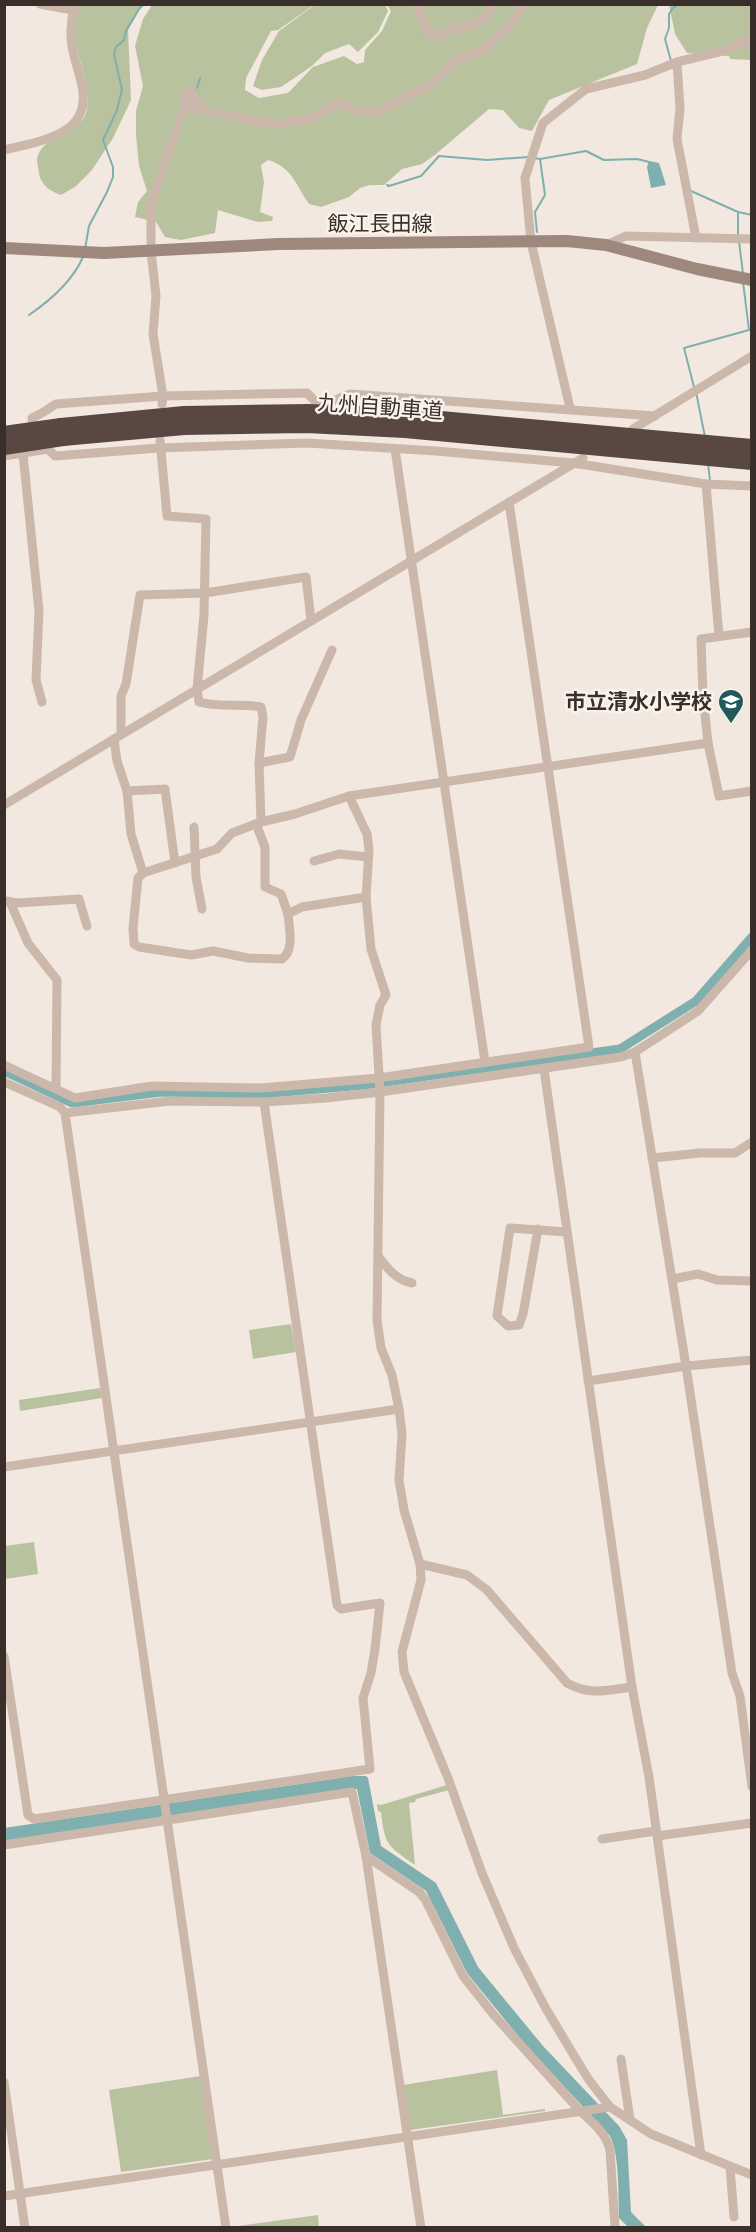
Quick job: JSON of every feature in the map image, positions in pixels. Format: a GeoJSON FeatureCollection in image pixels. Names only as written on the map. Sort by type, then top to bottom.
{"type":"FeatureCollection","features":[{"type":"Feature","properties":{"kind":"highway","name":"九州自動車道"},"geometry":{"type":"LineString","coordinates":[[4,447],[62,432],[184,414],[308,412],[408,416],[748,454]]}},
{"type":"Feature","properties":{"kind":"highway","name":"九州自動車道"},"geometry":{"type":"LineString","coordinates":[[4,434],[62,432]]}},
{"type":"Feature","properties":{"kind":"main road","name":"飯江長田線"},"geometry":{"type":"LineString","coordinates":[[4,248],[80,253],[278,244],[567,241],[606,245],[697,269],[752,280]]}},
{"type":"Feature","properties":{"kind":"street"},"geometry":{"type":"LineString","coordinates":[[4,150],[53,137],[72,126],[83,112],[83,89],[70,40],[74,7],[40,4]]}},
{"type":"Feature","properties":{"kind":"street"},"geometry":{"type":"LineString","coordinates":[[422,4],[418,9],[430,36],[473,25],[489,16],[492,4]]}},
{"type":"Feature","properties":{"kind":"street"},"geometry":{"type":"LineString","coordinates":[[184,107],[274,124],[310,118],[341,103],[359,111],[377,112],[432,84],[452,63],[484,49],[512,24],[524,4]]}},
{"type":"Feature","properties":{"kind":"street"},"geometry":{"type":"LineString","coordinates":[[570,408],[531,242],[525,178],[543,123],[586,89],[645,75],[677,62],[723,51],[752,38]]}},
{"type":"Feature","properties":{"kind":"street"},"geometry":{"type":"LineString","coordinates":[[677,62],[680,109],[677,139],[696,238]]}},
{"type":"Feature","properties":{"kind":"street"},"geometry":{"type":"LineString","coordinates":[[163,400],[153,334],[156,296],[151,251],[151,204],[184,107],[185,95],[191,92],[204,111]]}},
{"type":"Feature","properties":{"kind":"street"},"geometry":{"type":"LineString","coordinates":[[606,245],[626,236],[752,239]]}},
{"type":"Feature","properties":{"kind":"street"},"geometry":{"type":"LineString","coordinates":[[633,429],[752,356]]}},
{"type":"Feature","properties":{"kind":"street"},"geometry":{"type":"LineString","coordinates":[[36,451],[32,418],[56,404],[307,393],[315,402],[333,401],[350,394],[570,408],[655,416]]}},
{"type":"Feature","properties":{"kind":"street"},"geometry":{"type":"LineString","coordinates":[[430,398],[431,410]]}},
{"type":"Feature","properties":{"kind":"street"},"geometry":{"type":"LineString","coordinates":[[4,456],[48,449],[55,456],[160,444],[307,443],[395,449],[435,448],[573,464],[706,483],[752,486]]}},
{"type":"Feature","properties":{"kind":"street"},"geometry":{"type":"LineString","coordinates":[[160,444],[167,516],[206,519],[205,592],[197,689],[199,702],[210,705],[261,707],[263,717],[259,763],[258,823],[265,847],[265,887],[281,894],[288,914],[290,948],[286,957],[282,959],[248,958],[213,951],[192,955],[139,947],[134,944],[133,928],[138,878],[143,873],[217,849],[232,833],[258,823],[350,796],[708,743]]}},
{"type":"Feature","properties":{"kind":"street"},"geometry":{"type":"LineString","coordinates":[[395,449],[485,1062]]}},
{"type":"Feature","properties":{"kind":"street"},"geometry":{"type":"LineString","coordinates":[[23,453],[39,611],[36,680],[42,702]]}},
{"type":"Feature","properties":{"kind":"street"},"geometry":{"type":"LineString","coordinates":[[4,805],[583,458]]}},
{"type":"Feature","properties":{"kind":"street"},"geometry":{"type":"LineString","coordinates":[[706,483],[719,636]]}},
{"type":"Feature","properties":{"kind":"street"},"geometry":{"type":"LineString","coordinates":[[4,1065],[75,1098],[152,1086],[261,1088],[379,1078],[589,1047],[509,502]]}},
{"type":"Feature","properties":{"kind":"street"},"geometry":{"type":"LineString","coordinates":[[143,873],[131,834],[127,791],[117,760],[117,736],[122,696],[126,684],[140,595],[205,592],[306,577],[311,620]]}},
{"type":"Feature","properties":{"kind":"street"},"geometry":{"type":"LineString","coordinates":[[752,632],[701,639],[703,696],[708,743],[718,796],[752,791]]}},
{"type":"Feature","properties":{"kind":"street"},"geometry":{"type":"LineString","coordinates":[[259,763],[290,757],[301,720],[332,650]]}},
{"type":"Feature","properties":{"kind":"street"},"geometry":{"type":"LineString","coordinates":[[127,791],[165,789],[175,863]]}},
{"type":"Feature","properties":{"kind":"street"},"geometry":{"type":"LineString","coordinates":[[350,796],[367,834],[366,897],[370,949],[386,995],[380,1005],[376,1024],[380,1092],[377,1320],[381,1347],[392,1375],[399,1409],[402,1434],[399,1480],[404,1510],[420,1564],[421,1580],[402,1652],[404,1672],[448,1778],[482,1873],[514,1948],[545,2007],[608,2108],[651,2134],[752,2175]]}},
{"type":"Feature","properties":{"kind":"street"},"geometry":{"type":"LineString","coordinates":[[194,827],[196,883],[202,909]]}},
{"type":"Feature","properties":{"kind":"street"},"geometry":{"type":"LineString","coordinates":[[314,861],[339,854],[368,857]]}},
{"type":"Feature","properties":{"kind":"street"},"geometry":{"type":"LineString","coordinates":[[288,914],[302,907],[366,897]]}},
{"type":"Feature","properties":{"kind":"street"},"geometry":{"type":"LineString","coordinates":[[56,1088],[57,980],[28,943],[7,901],[79,899],[87,926]]}},
{"type":"Feature","properties":{"kind":"street"},"geometry":{"type":"LineString","coordinates":[[64,1113],[171,1101],[264,1102],[380,1092],[621,1057],[635,1052],[698,1011],[752,950]]}},
{"type":"Feature","properties":{"kind":"street"},"geometry":{"type":"LineString","coordinates":[[635,1052],[686,1366],[732,1673],[740,1696],[749,1748],[752,1787]]}},
{"type":"Feature","properties":{"kind":"street"},"geometry":{"type":"LineString","coordinates":[[544,1069],[632,1687],[649,1777],[701,2155]]}},
{"type":"Feature","properties":{"kind":"street"},"geometry":{"type":"LineString","coordinates":[[4,1082],[60,1107],[64,1113],[226,2228]]}},
{"type":"Feature","properties":{"kind":"street"},"geometry":{"type":"LineString","coordinates":[[4,1656],[30,1818],[34,1820],[370,1769],[363,1698],[373,1665],[380,1604],[341,1609],[337,1605],[264,1102]]}},
{"type":"Feature","properties":{"kind":"street"},"geometry":{"type":"LineString","coordinates":[[652,1158],[700,1153],[735,1153],[752,1142]]}},
{"type":"Feature","properties":{"kind":"street"},"geometry":{"type":"LineString","coordinates":[[538,1229],[523,1314],[519,1325],[508,1326],[497,1316],[510,1228],[538,1229],[567,1232]]}},
{"type":"Feature","properties":{"kind":"street"},"geometry":{"type":"LineString","coordinates":[[378,1256],[402,1281],[412,1283]]}},
{"type":"Feature","properties":{"kind":"street"},"geometry":{"type":"LineString","coordinates":[[672,1279],[698,1274],[717,1280],[752,1281]]}},
{"type":"Feature","properties":{"kind":"street"},"geometry":{"type":"LineString","coordinates":[[588,1381],[686,1366],[752,1360]]}},
{"type":"Feature","properties":{"kind":"street"},"geometry":{"type":"LineString","coordinates":[[4,1467],[399,1409]]}},
{"type":"Feature","properties":{"kind":"street"},"geometry":{"type":"LineString","coordinates":[[420,1564],[467,1575],[474,1579],[487,1590],[567,1683],[580,1690],[592,1692],[632,1687]]}},
{"type":"Feature","properties":{"kind":"street"},"geometry":{"type":"LineString","coordinates":[[4,1845],[167,1822],[352,1792],[366,1856],[421,2228]]}},
{"type":"Feature","properties":{"kind":"street"},"geometry":{"type":"LineString","coordinates":[[602,1839],[752,1823]]}},
{"type":"Feature","properties":{"kind":"street"},"geometry":{"type":"LineString","coordinates":[[366,1856],[419,1892],[425,1899],[463,1976],[493,2014],[608,2141],[615,2228]]}},
{"type":"Feature","properties":{"kind":"street"},"geometry":{"type":"LineString","coordinates":[[621,2059],[630,2120]]}},
{"type":"Feature","properties":{"kind":"street"},"geometry":{"type":"LineString","coordinates":[[4,2082],[26,2228]]}},
{"type":"Feature","properties":{"kind":"street"},"geometry":{"type":"LineString","coordinates":[[4,2196],[608,2108]]}},
{"type":"Feature","properties":{"kind":"street"},"geometry":{"type":"LineString","coordinates":[[730,2167],[734,2217]]}},
{"type":"Feature","properties":{"kind":"green space"},"geometry":{"type":"Polygon","coordinates":[[[316,4],[385,5],[388,11],[378,32],[358,52],[349,44],[325,53],[312,66],[281,87],[262,90],[253,86],[262,60],[279,31],[316,4]]]}},
{"type":"Feature","properties":{"kind":"green space"},"geometry":{"type":"Polygon","coordinates":[[[79,5],[142,5],[128,30],[131,100],[113,138],[92,170],[75,187],[61,195],[44,185],[39,174],[37,160],[40,151],[46,145],[84,118],[87,109],[86,83],[74,28],[79,5]]]}},
{"type":"Feature","properties":{"kind":"green space"},"geometry":{"type":"Polygon","coordinates":[[[152,5],[314,5],[278,30],[271,31],[246,78],[245,90],[259,98],[288,93],[313,67],[344,56],[357,64],[364,62],[365,50],[382,31],[391,11],[387,5],[658,5],[647,28],[637,64],[549,100],[532,131],[519,128],[503,110],[489,109],[422,164],[402,169],[384,185],[360,188],[349,197],[321,207],[309,204],[288,172],[268,160],[261,165],[264,182],[260,212],[273,217],[272,221],[258,222],[218,210],[215,233],[181,240],[165,237],[156,222],[135,217],[138,202],[147,191],[139,166],[136,135],[136,111],[143,86],[135,46],[143,19],[152,5]]]}},
{"type":"Feature","properties":{"kind":"green space"},"geometry":{"type":"Polygon","coordinates":[[[669,5],[751,5],[751,60],[687,53],[675,34],[669,5]]]}},
{"type":"Feature","properties":{"kind":"green space"},"geometry":{"type":"Polygon","coordinates":[[[291,1324],[296,1352],[253,1359],[249,1330],[291,1324]]]}},
{"type":"Feature","properties":{"kind":"green space"},"geometry":{"type":"Polygon","coordinates":[[[100,1388],[102,1398],[20,1411],[19,1400],[100,1388]]]}},
{"type":"Feature","properties":{"kind":"green space"},"geometry":{"type":"Polygon","coordinates":[[[34,1542],[38,1574],[5,1579],[5,1546],[34,1542]]]}},
{"type":"Feature","properties":{"kind":"green space"},"geometry":{"type":"Polygon","coordinates":[[[447,1785],[449,1790],[409,1803],[415,1865],[389,1844],[377,1804],[381,1805],[447,1785]]]}},
{"type":"Feature","properties":{"kind":"green space"},"geometry":{"type":"Polygon","coordinates":[[[497,2070],[503,2115],[545,2109],[545,2111],[410,2130],[403,2085],[497,2070]]]}},
{"type":"Feature","properties":{"kind":"green space"},"geometry":{"type":"Polygon","coordinates":[[[201,2076],[213,2159],[121,2172],[109,2090],[201,2076]]]}},
{"type":"Feature","properties":{"kind":"green space"},"geometry":{"type":"Polygon","coordinates":[[[318,2215],[319,2227],[231,2227],[318,2215]]]}},
{"type":"Feature","properties":{"kind":"water"},"geometry":{"type":"Polygon","coordinates":[[[649,161],[659,163],[666,185],[651,188],[647,167],[649,161]]]}},
{"type":"Feature","properties":{"kind":"water"},"geometry":{"type":"Polygon","coordinates":[[[352,1776],[368,1778],[381,1846],[436,1883],[478,1967],[543,2046],[619,2126],[627,2140],[631,2212],[646,2227],[628,2227],[619,2218],[617,2165],[610,2136],[523,2042],[467,1973],[426,1891],[370,1853],[357,1789],[5,1841],[4,1828],[352,1776]]]}},
{"type":"Feature","properties":{"kind":"waterway"},"geometry":{"type":"LineString","coordinates":[[85,249],[89,226],[113,177],[113,167],[103,140],[117,110],[122,90],[114,54],[116,47],[124,40],[126,31],[144,4]]}},
{"type":"Feature","properties":{"kind":"waterway"},"geometry":{"type":"LineString","coordinates":[[671,61],[665,39],[669,28],[669,14],[679,4]]}},
{"type":"Feature","properties":{"kind":"waterway"},"geometry":{"type":"LineString","coordinates":[[197,88],[200,78]]}},
{"type":"Feature","properties":{"kind":"waterway"},"geometry":{"type":"LineString","coordinates":[[540,159],[586,151],[604,160],[637,159],[649,162]]}},
{"type":"Feature","properties":{"kind":"waterway"},"geometry":{"type":"LineString","coordinates":[[387,185],[421,176],[439,156],[487,160],[529,157]]}},
{"type":"Feature","properties":{"kind":"waterway"},"geometry":{"type":"LineString","coordinates":[[534,158],[540,159],[545,195],[535,212],[537,232]]}},
{"type":"Feature","properties":{"kind":"waterway"},"geometry":{"type":"LineString","coordinates":[[752,170],[752,180]]}},
{"type":"Feature","properties":{"kind":"waterway"},"geometry":{"type":"LineString","coordinates":[[691,191],[738,212],[738,235]]}},
{"type":"Feature","properties":{"kind":"waterway"},"geometry":{"type":"LineString","coordinates":[[738,212],[752,215]]}},
{"type":"Feature","properties":{"kind":"waterway"},"geometry":{"type":"LineString","coordinates":[[739,241],[743,274]]}},
{"type":"Feature","properties":{"kind":"waterway"},"geometry":{"type":"LineString","coordinates":[[29,315],[60,290],[83,257]]}},
{"type":"Feature","properties":{"kind":"waterway"},"geometry":{"type":"LineString","coordinates":[[694,387],[684,348],[749,330],[743,282]]}},
{"type":"Feature","properties":{"kind":"waterway"},"geometry":{"type":"LineString","coordinates":[[696,392],[705,437]]}},
{"type":"Feature","properties":{"kind":"waterway"},"geometry":{"type":"LineString","coordinates":[[708,463],[710,481]]}},
{"type":"Feature","properties":{"kind":"waterway"},"geometry":{"type":"LineString","coordinates":[[4,1071],[72,1103],[161,1092],[261,1094],[364,1085],[620,1049],[696,1001],[752,937]]}},
{"type":"Feature","properties":{"kind":"place","name":"市立清水小学校"},"geometry":{"type":"Point","coordinates":[731,725]}}]}
